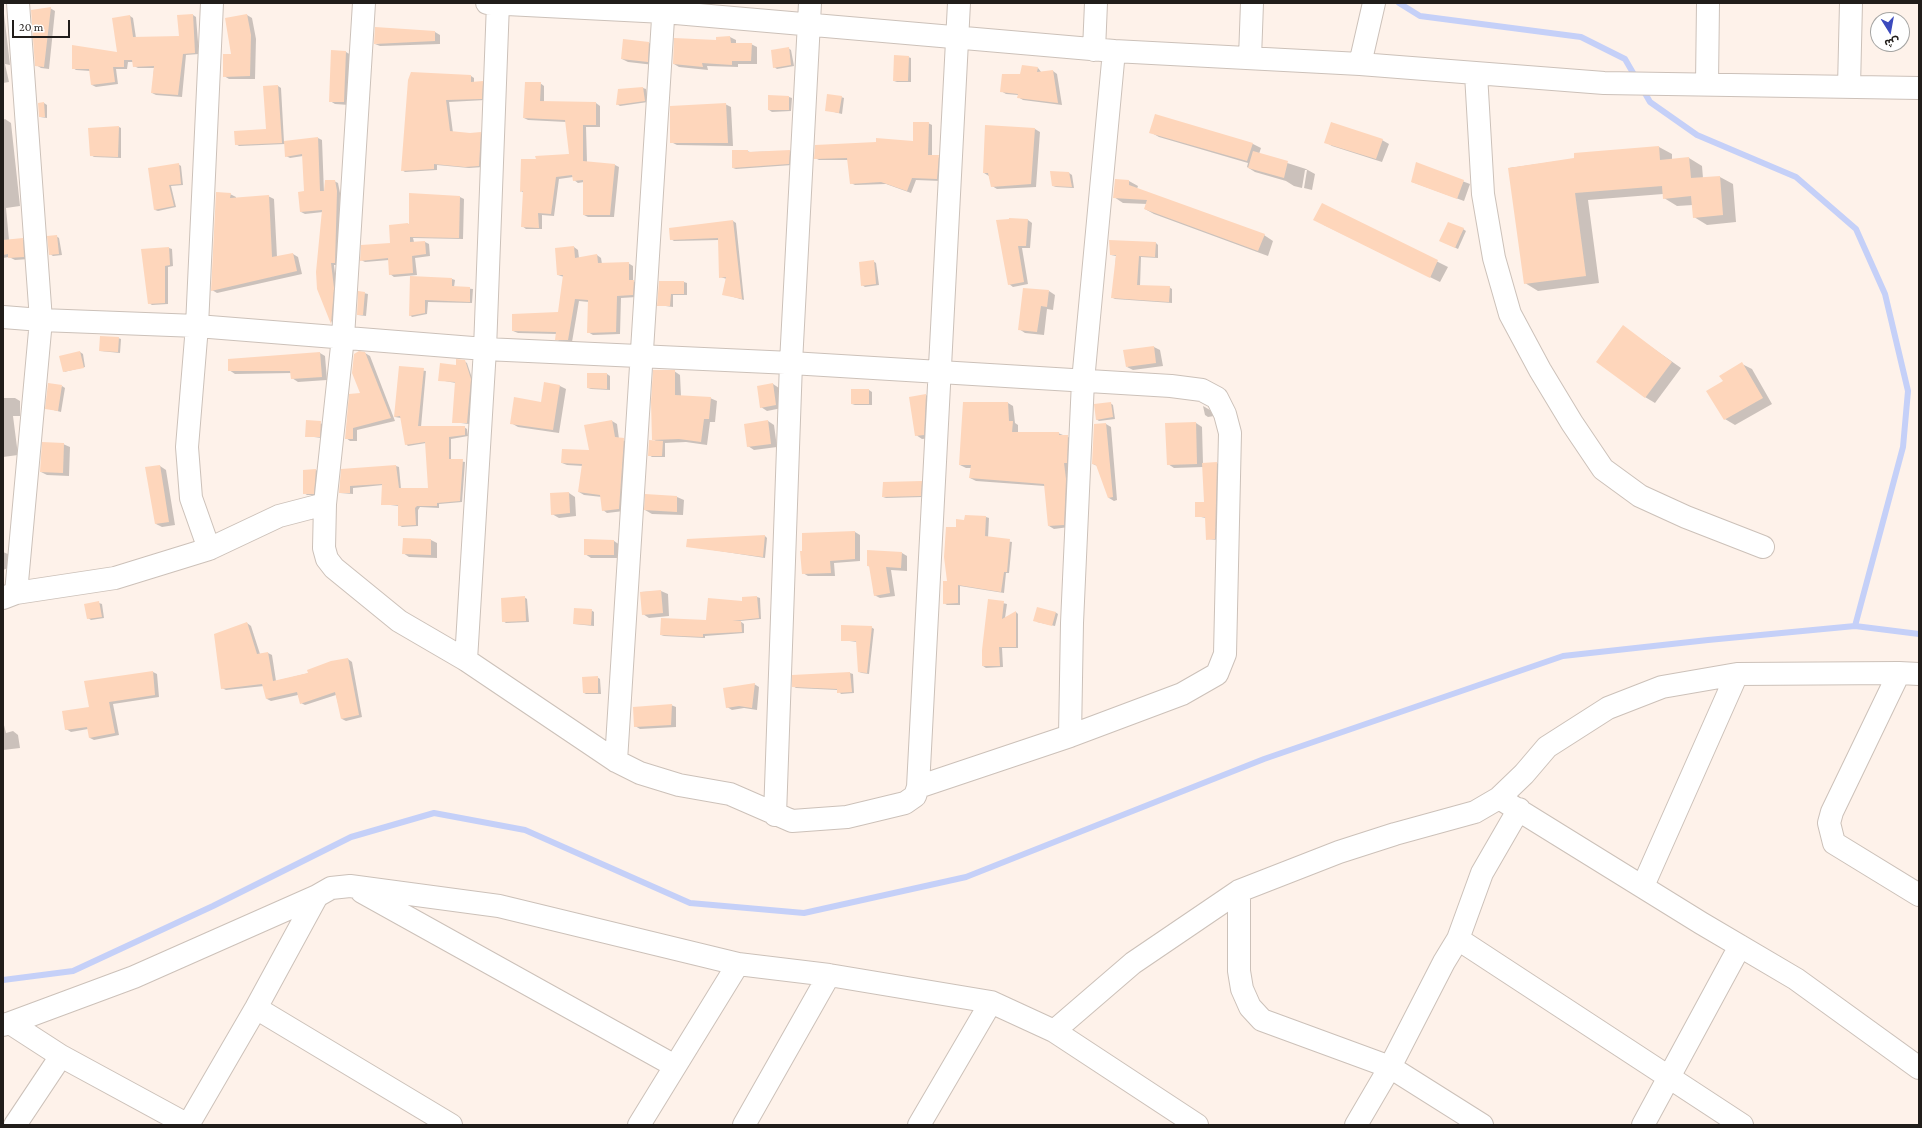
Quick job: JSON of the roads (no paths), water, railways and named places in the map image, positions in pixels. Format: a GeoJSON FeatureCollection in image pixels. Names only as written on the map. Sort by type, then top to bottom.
{"type":"FeatureCollection","features":[{"type":"Feature","properties":{"kind":"street"},"geometry":{"type":"LineString","coordinates":[[18,3],[41,320],[10,596],[115,578],[209,549],[278,516],[325,504]]}},
{"type":"Feature","properties":{"kind":"street"},"geometry":{"type":"LineString","coordinates":[[209,549],[191,498],[187,447],[197,326],[212,3]]}},
{"type":"Feature","properties":{"kind":"street"},"geometry":{"type":"LineString","coordinates":[[364,3],[343,337],[325,504],[324,548],[327,559],[334,568],[399,621],[466,660],[616,761],[640,773],[679,785],[730,794],[792,821],[847,817],[905,803],[915,796],[918,787],[941,371],[959,3]]}},
{"type":"Feature","properties":{"kind":"street"},"geometry":{"type":"LineString","coordinates":[[466,660],[485,349],[494,3],[664,8],[810,25],[1104,51],[1360,64],[1604,83],[1919,88]]}},
{"type":"Feature","properties":{"kind":"street"},"geometry":{"type":"LineString","coordinates":[[776,815],[791,363],[810,3]]}},
{"type":"Feature","properties":{"kind":"street"},"geometry":{"type":"LineString","coordinates":[[1070,736],[1072,623],[1083,381],[1104,51],[1096,3]]}},
{"type":"Feature","properties":{"kind":"street"},"geometry":{"type":"LineString","coordinates":[[1250,58],[1252,3]]}},
{"type":"Feature","properties":{"kind":"street"},"geometry":{"type":"LineString","coordinates":[[1360,64],[1374,3]]}},
{"type":"Feature","properties":{"kind":"street"},"geometry":{"type":"LineString","coordinates":[[1700,85],[1708,3]]}},
{"type":"Feature","properties":{"kind":"street"},"geometry":{"type":"LineString","coordinates":[[1849,87],[1851,3]]}},
{"type":"Feature","properties":{"kind":"street"},"geometry":{"type":"LineString","coordinates":[[616,761],[664,8]]}},
{"type":"Feature","properties":{"kind":"street"},"geometry":{"type":"LineString","coordinates":[[1476,74],[1483,194],[1494,258],[1510,314],[1540,370],[1572,423],[1603,469],[1640,496],[1686,517],[1763,547]]}},
{"type":"Feature","properties":{"kind":"street"},"geometry":{"type":"LineString","coordinates":[[3,317],[41,320],[197,326],[485,349],[642,355],[941,371],[1170,386],[1202,390],[1217,398],[1225,414],[1230,433],[1225,654],[1217,674],[1182,694],[1070,736],[918,787]]}},
{"type":"Feature","properties":{"kind":"street"},"geometry":{"type":"LineString","coordinates":[[1643,886],[1737,674]]}},
{"type":"Feature","properties":{"kind":"street"},"geometry":{"type":"LineString","coordinates":[[1054,1031],[1134,964],[1240,891],[1339,852],[1395,834],[1475,812],[1499,798],[1524,774],[1547,747],[1608,708],[1662,687],[1737,674],[1909,674],[1832,812],[1829,823],[1834,843],[1919,895]]}},
{"type":"Feature","properties":{"kind":"street"},"geometry":{"type":"LineString","coordinates":[[1499,798],[1796,979],[1919,1068]]}},
{"type":"Feature","properties":{"kind":"street"},"geometry":{"type":"LineString","coordinates":[[1356,1125],[1390,1067],[1444,962],[1458,939],[1482,872],[1519,809]]}},
{"type":"Feature","properties":{"kind":"street"},"geometry":{"type":"LineString","coordinates":[[350,886],[675,1066]]}},
{"type":"Feature","properties":{"kind":"street"},"geometry":{"type":"LineString","coordinates":[[7,1024],[134,978],[317,896],[331,888],[350,886],[499,906],[738,964],[829,975],[991,1002],[1054,1031],[1196,1125]]}},
{"type":"Feature","properties":{"kind":"street"},"geometry":{"type":"LineString","coordinates":[[1240,891],[1239,971],[1242,989],[1250,1007],[1262,1020],[1390,1067],[1482,1125]]}},
{"type":"Feature","properties":{"kind":"street"},"geometry":{"type":"LineString","coordinates":[[7,1024],[61,1056],[188,1125],[256,1008],[317,896]]}},
{"type":"Feature","properties":{"kind":"street"},"geometry":{"type":"LineString","coordinates":[[1458,939],[1742,1125]]}},
{"type":"Feature","properties":{"kind":"street"},"geometry":{"type":"LineString","coordinates":[[1643,1125],[1667,1077],[1740,946]]}},
{"type":"Feature","properties":{"kind":"street"},"geometry":{"type":"LineString","coordinates":[[639,1125],[738,964]]}},
{"type":"Feature","properties":{"kind":"street"},"geometry":{"type":"LineString","coordinates":[[744,1125],[829,975]]}},
{"type":"Feature","properties":{"kind":"street"},"geometry":{"type":"LineString","coordinates":[[926,1122],[991,1002]]}},
{"type":"Feature","properties":{"kind":"street"},"geometry":{"type":"LineString","coordinates":[[256,1008],[451,1125]]}},
{"type":"Feature","properties":{"kind":"street"},"geometry":{"type":"LineString","coordinates":[[15,1125],[61,1056]]}},
{"type":"Feature","properties":{"kind":"waterway"},"geometry":{"type":"LineString","coordinates":[[1399,3],[1420,16],[1581,37],[1625,59],[1636,78]]}},
{"type":"Feature","properties":{"kind":"waterway"},"geometry":{"type":"LineString","coordinates":[[1642,88],[1650,102],[1697,135],[1796,177],[1856,229],[1885,294],[1908,391],[1903,447],[1855,626]]}},
{"type":"Feature","properties":{"kind":"waterway"},"geometry":{"type":"LineString","coordinates":[[3,980],[73,971],[213,906],[351,837],[434,813],[525,830],[690,903],[804,913],[966,877],[1264,759],[1563,656],[1855,626],[1919,634]]}}]}
